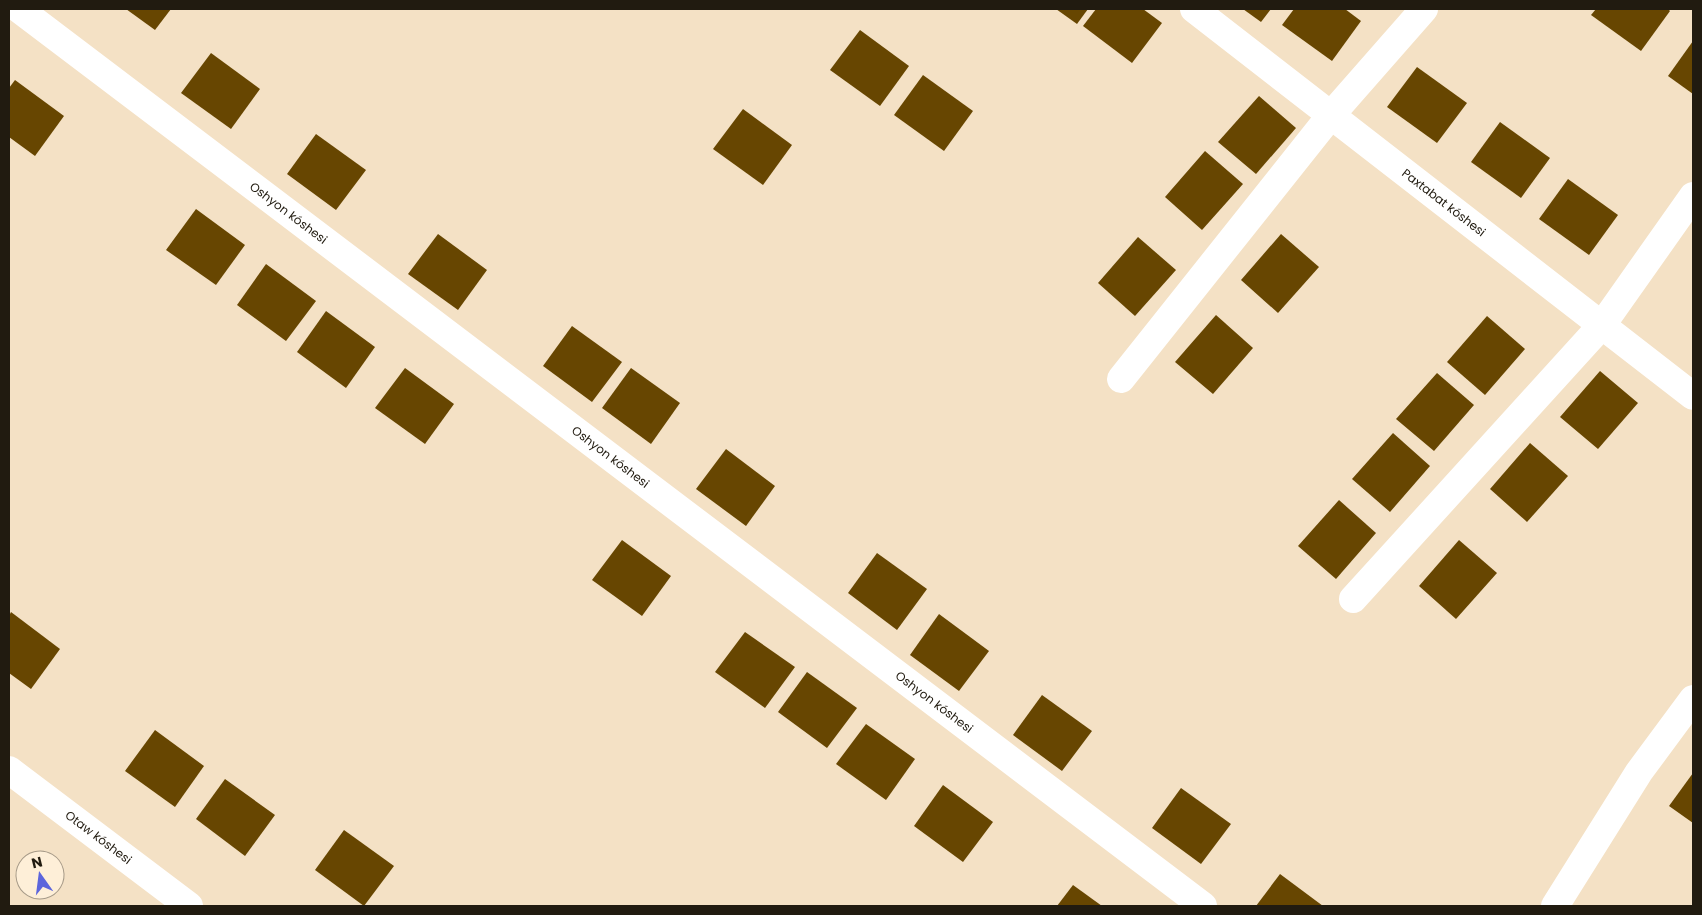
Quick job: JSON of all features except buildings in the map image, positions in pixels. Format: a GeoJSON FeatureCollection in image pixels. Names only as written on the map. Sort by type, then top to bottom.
{"type":"FeatureCollection","features":[{"type":"Feature","properties":{"kind":"street","name":"Oshyon kóshesi"},"geometry":{"type":"LineString","coordinates":[[18,9],[1204,906]]}},
{"type":"Feature","properties":{"kind":"street","name":"Paxtabat kóshesi"},"geometry":{"type":"LineString","coordinates":[[1194,9],[1693,396]]}},
{"type":"Feature","properties":{"kind":"street"},"geometry":{"type":"LineString","coordinates":[[1121,379],[1331,115],[1424,9]]}},
{"type":"Feature","properties":{"kind":"street"},"geometry":{"type":"LineString","coordinates":[[1353,599],[1602,325],[1693,196]]}},
{"type":"Feature","properties":{"kind":"street"},"geometry":{"type":"LineString","coordinates":[[1555,906],[1639,772],[1693,698]]}},
{"type":"Feature","properties":{"kind":"street","name":"Otaw kóshesi"},"geometry":{"type":"LineString","coordinates":[[9,770],[189,906]]}}]}
